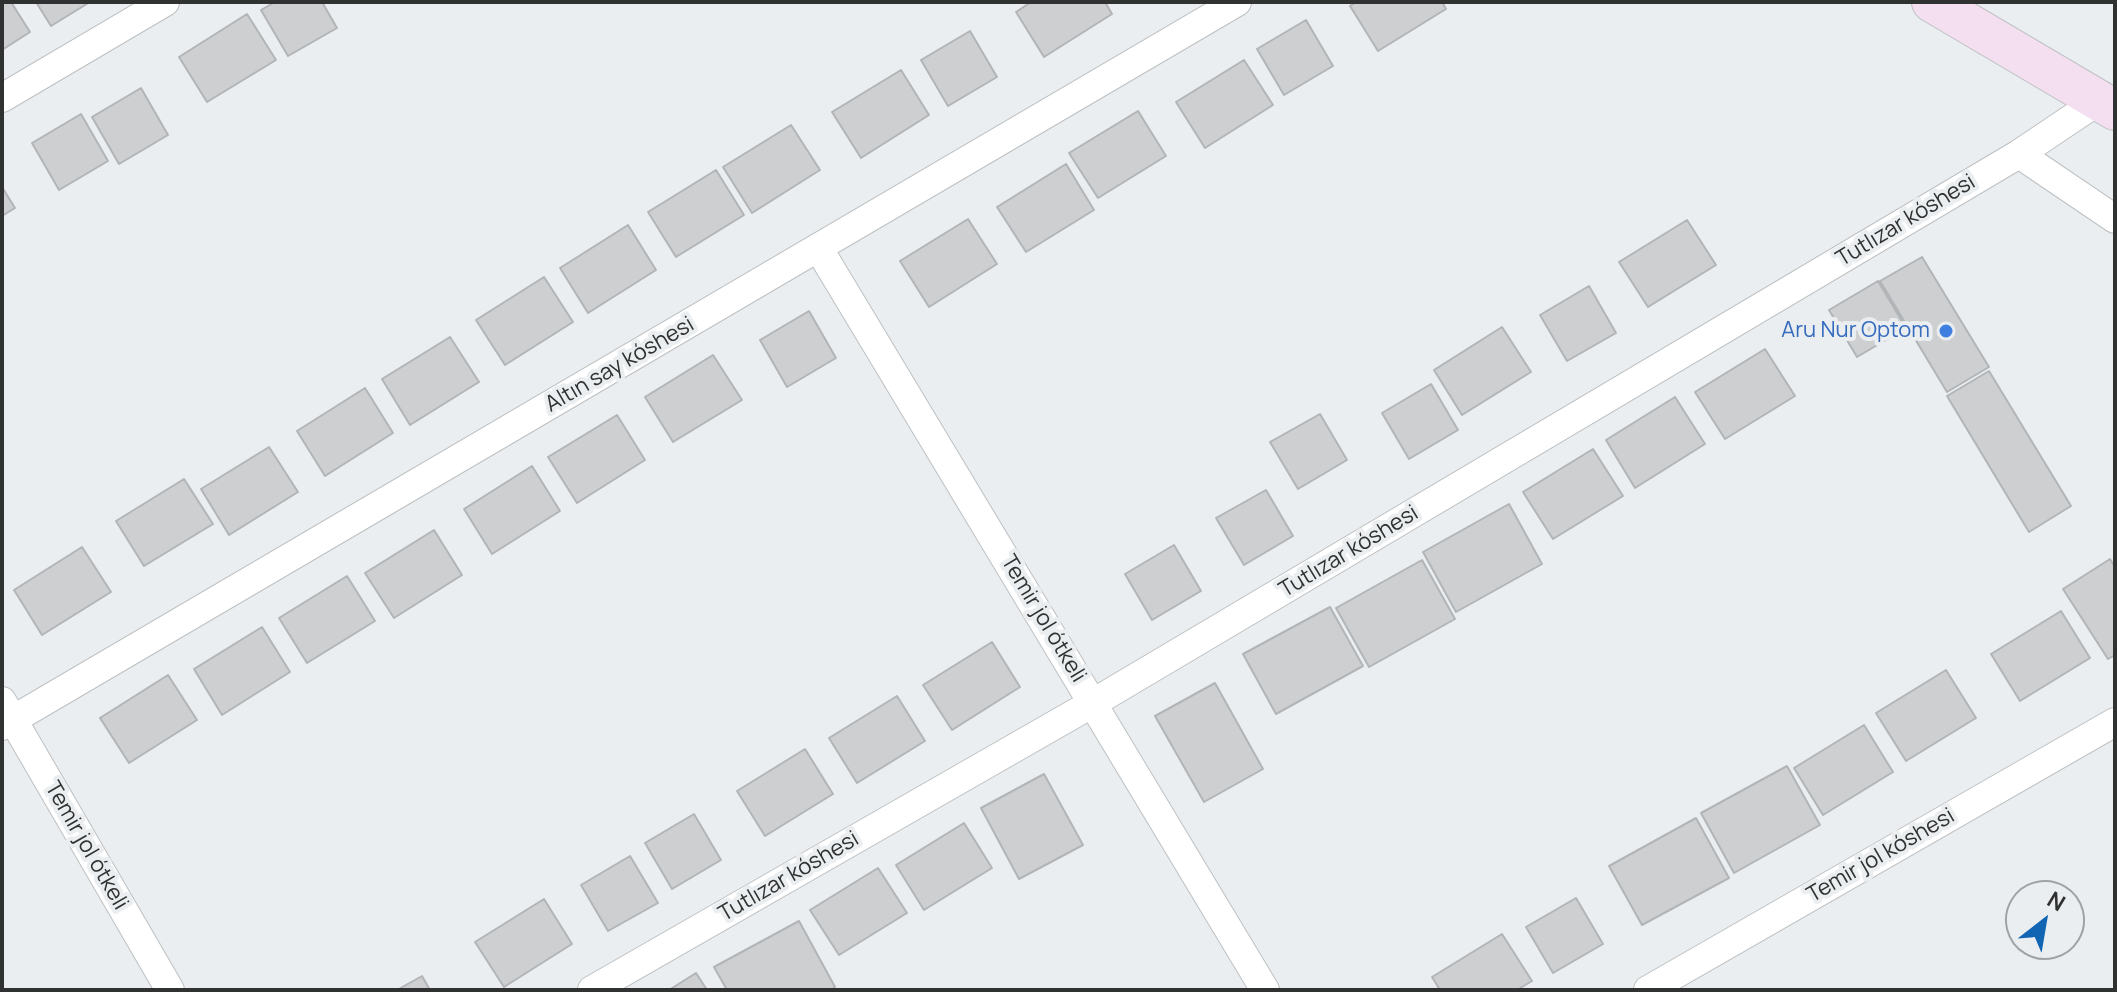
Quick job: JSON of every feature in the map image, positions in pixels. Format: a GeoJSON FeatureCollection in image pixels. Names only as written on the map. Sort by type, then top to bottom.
{"type":"FeatureCollection","features":[{"type":"Feature","properties":{"kind":"main road"},"geometry":{"type":"LineString","coordinates":[[1957,8],[2106,106]]}},
{"type":"Feature","properties":{"kind":"street"},"geometry":{"type":"LineString","coordinates":[[2,98],[165,2]]}},
{"type":"Feature","properties":{"kind":"street","name":"Altın say kóshesi"},"geometry":{"type":"LineString","coordinates":[[5,715],[819,249],[1237,2]]}},
{"type":"Feature","properties":{"kind":"street","name":"Tutlızar kóshesi"},"geometry":{"type":"LineString","coordinates":[[592,990],[1093,703],[2019,154],[2106,106]]}},
{"type":"Feature","properties":{"kind":"street"},"geometry":{"type":"LineString","coordinates":[[2019,154],[2115,219]]}},
{"type":"Feature","properties":{"kind":"street","name":"Temir jol ótkeli"},"geometry":{"type":"LineString","coordinates":[[819,249],[1265,990]]}},
{"type":"Feature","properties":{"kind":"street","name":"Temir jol ótkeli"},"geometry":{"type":"LineString","coordinates":[[5,715],[170,990]]}},
{"type":"Feature","properties":{"kind":"street","name":"Temir jol kóshesi"},"geometry":{"type":"LineString","coordinates":[[1648,990],[2115,722]]}},
{"type":"Feature","properties":{"kind":"building"},"geometry":{"type":"Polygon","coordinates":[[[2,2],[11,2],[30,32],[2,50],[2,2]]]}},
{"type":"Feature","properties":{"kind":"building"},"geometry":{"type":"Polygon","coordinates":[[[36,2],[90,2],[51,26],[36,2]]]}},
{"type":"Feature","properties":{"kind":"building"},"geometry":{"type":"Polygon","coordinates":[[[275,2],[322,2],[337,28],[288,56],[261,10],[275,2]]]}},
{"type":"Feature","properties":{"kind":"building"},"geometry":{"type":"Polygon","coordinates":[[[1031,2],[1105,2],[1112,14],[1044,57],[1016,12],[1031,2]]]}},
{"type":"Feature","properties":{"kind":"building"},"geometry":{"type":"Polygon","coordinates":[[[1356,2],[1442,2],[1446,9],[1378,51],[1350,6],[1356,2]]]}},
{"type":"Feature","properties":{"kind":"building"},"geometry":{"type":"Polygon","coordinates":[[[247,14],[276,60],[207,102],[179,57],[247,14]]]}},
{"type":"Feature","properties":{"kind":"building"},"geometry":{"type":"Polygon","coordinates":[[[1306,20],[1333,66],[1284,95],[1257,49],[1306,20]]]}},
{"type":"Feature","properties":{"kind":"building"},"geometry":{"type":"Polygon","coordinates":[[[970,31],[997,77],[948,106],[921,60],[970,31]]]}},
{"type":"Feature","properties":{"kind":"building"},"geometry":{"type":"Polygon","coordinates":[[[1244,60],[1273,105],[1205,148],[1176,102],[1244,60]]]}},
{"type":"Feature","properties":{"kind":"building"},"geometry":{"type":"Polygon","coordinates":[[[901,70],[929,115],[861,158],[832,112],[901,70]]]}},
{"type":"Feature","properties":{"kind":"building"},"geometry":{"type":"Polygon","coordinates":[[[141,88],[168,135],[119,164],[92,117],[141,88]]]}},
{"type":"Feature","properties":{"kind":"building"},"geometry":{"type":"Polygon","coordinates":[[[1138,111],[1166,156],[1098,198],[1069,153],[1138,111]]]}},
{"type":"Feature","properties":{"kind":"building"},"geometry":{"type":"Polygon","coordinates":[[[81,114],[108,161],[59,190],[32,143],[81,114]]]}},
{"type":"Feature","properties":{"kind":"building"},"geometry":{"type":"Polygon","coordinates":[[[791,125],[820,170],[752,213],[723,167],[791,125]]]}},
{"type":"Feature","properties":{"kind":"building"},"geometry":{"type":"Polygon","coordinates":[[[1066,164],[1094,210],[1026,252],[997,207],[1066,164]]]}},
{"type":"Feature","properties":{"kind":"building"},"geometry":{"type":"Polygon","coordinates":[[[716,170],[744,215],[676,257],[648,212],[716,170]]]}},
{"type":"Feature","properties":{"kind":"building"},"geometry":{"type":"Polygon","coordinates":[[[2,187],[15,208],[2,216],[2,187]]]}},
{"type":"Feature","properties":{"kind":"building"},"geometry":{"type":"Polygon","coordinates":[[[968,219],[997,264],[929,307],[900,261],[968,219]]]}},
{"type":"Feature","properties":{"kind":"building"},"geometry":{"type":"Polygon","coordinates":[[[1687,220],[1716,265],[1648,307],[1619,262],[1687,220]]]}},
{"type":"Feature","properties":{"kind":"building"},"geometry":{"type":"Polygon","coordinates":[[[628,225],[656,270],[588,313],[560,268],[628,225]]]}},
{"type":"Feature","properties":{"kind":"building"},"geometry":{"type":"Polygon","coordinates":[[[1922,257],[1989,367],[1947,392],[1880,281],[1922,257]]]}},
{"type":"Feature","properties":{"kind":"building"},"geometry":{"type":"Polygon","coordinates":[[[544,277],[573,322],[505,365],[476,320],[544,277]]]}},
{"type":"Feature","properties":{"kind":"building"},"geometry":{"type":"Polygon","coordinates":[[[1878,281],[1906,328],[1857,357],[1829,310],[1878,281]]]}},
{"type":"Feature","properties":{"kind":"building"},"geometry":{"type":"Polygon","coordinates":[[[1589,286],[1616,333],[1567,361],[1540,315],[1589,286]]]}},
{"type":"Feature","properties":{"kind":"building"},"geometry":{"type":"Polygon","coordinates":[[[809,311],[836,358],[787,387],[760,340],[809,311]]]}},
{"type":"Feature","properties":{"kind":"building"},"geometry":{"type":"Polygon","coordinates":[[[1502,327],[1531,372],[1462,415],[1434,370],[1502,327]]]}},
{"type":"Feature","properties":{"kind":"building"},"geometry":{"type":"Polygon","coordinates":[[[450,337],[479,382],[410,425],[382,379],[450,337]]]}},
{"type":"Feature","properties":{"kind":"building"},"geometry":{"type":"Polygon","coordinates":[[[1765,349],[1795,396],[1725,439],[1695,392],[1765,349]]]}},
{"type":"Feature","properties":{"kind":"building"},"geometry":{"type":"Polygon","coordinates":[[[713,355],[742,400],[673,442],[645,397],[713,355]]]}},
{"type":"Feature","properties":{"kind":"building"},"geometry":{"type":"Polygon","coordinates":[[[1989,371],[2071,506],[2029,532],[1947,396],[1989,371]]]}},
{"type":"Feature","properties":{"kind":"building"},"geometry":{"type":"Polygon","coordinates":[[[1431,384],[1458,430],[1409,459],[1382,413],[1431,384]]]}},
{"type":"Feature","properties":{"kind":"building"},"geometry":{"type":"Polygon","coordinates":[[[365,388],[393,433],[325,476],[297,431],[365,388]]]}},
{"type":"Feature","properties":{"kind":"building"},"geometry":{"type":"Polygon","coordinates":[[[1675,397],[1705,444],[1635,488],[1606,440],[1675,397]]]}},
{"type":"Feature","properties":{"kind":"building"},"geometry":{"type":"Polygon","coordinates":[[[1320,414],[1347,460],[1298,489],[1270,442],[1320,414]]]}},
{"type":"Feature","properties":{"kind":"building"},"geometry":{"type":"Polygon","coordinates":[[[617,415],[645,460],[577,503],[548,457],[617,415]]]}},
{"type":"Feature","properties":{"kind":"building"},"geometry":{"type":"Polygon","coordinates":[[[269,447],[298,492],[229,535],[201,489],[269,447]]]}},
{"type":"Feature","properties":{"kind":"building"},"geometry":{"type":"Polygon","coordinates":[[[1593,449],[1623,496],[1553,539],[1523,492],[1593,449]]]}},
{"type":"Feature","properties":{"kind":"building"},"geometry":{"type":"Polygon","coordinates":[[[532,466],[560,511],[492,554],[464,509],[532,466]]]}},
{"type":"Feature","properties":{"kind":"building"},"geometry":{"type":"Polygon","coordinates":[[[184,479],[213,524],[144,566],[116,521],[184,479]]]}},
{"type":"Feature","properties":{"kind":"building"},"geometry":{"type":"Polygon","coordinates":[[[1266,490],[1293,536],[1244,565],[1216,518],[1266,490]]]}},
{"type":"Feature","properties":{"kind":"building"},"geometry":{"type":"Polygon","coordinates":[[[1509,504],[1542,564],[1456,612],[1423,552],[1509,504]]]}},
{"type":"Feature","properties":{"kind":"building"},"geometry":{"type":"Polygon","coordinates":[[[434,530],[462,575],[394,618],[365,573],[434,530]]]}},
{"type":"Feature","properties":{"kind":"building"},"geometry":{"type":"Polygon","coordinates":[[[1174,545],[1201,591],[1152,620],[1125,574],[1174,545]]]}},
{"type":"Feature","properties":{"kind":"building"},"geometry":{"type":"Polygon","coordinates":[[[82,547],[111,592],[42,635],[14,590],[82,547]]]}},
{"type":"Feature","properties":{"kind":"building"},"geometry":{"type":"Polygon","coordinates":[[[2110,559],[2115,567],[2115,655],[2108,659],[2063,589],[2110,559]]]}},
{"type":"Feature","properties":{"kind":"building"},"geometry":{"type":"Polygon","coordinates":[[[1422,560],[1455,619],[1369,667],[1336,608],[1422,560]]]}},
{"type":"Feature","properties":{"kind":"building"},"geometry":{"type":"Polygon","coordinates":[[[347,576],[375,621],[307,663],[279,618],[347,576]]]}},
{"type":"Feature","properties":{"kind":"building"},"geometry":{"type":"Polygon","coordinates":[[[1330,607],[1363,666],[1276,714],[1243,654],[1330,607]]]}},
{"type":"Feature","properties":{"kind":"building"},"geometry":{"type":"Polygon","coordinates":[[[2061,611],[2090,658],[2020,701],[1991,654],[2061,611]]]}},
{"type":"Feature","properties":{"kind":"building"},"geometry":{"type":"Polygon","coordinates":[[[262,627],[290,672],[222,715],[194,669],[262,627]]]}},
{"type":"Feature","properties":{"kind":"building"},"geometry":{"type":"Polygon","coordinates":[[[992,642],[1020,687],[952,730],[923,685],[992,642]]]}},
{"type":"Feature","properties":{"kind":"building"},"geometry":{"type":"Polygon","coordinates":[[[1946,670],[1976,718],[1906,761],[1876,713],[1946,670]]]}},
{"type":"Feature","properties":{"kind":"building"},"geometry":{"type":"Polygon","coordinates":[[[168,675],[197,720],[129,763],[100,718],[168,675]]]}},
{"type":"Feature","properties":{"kind":"building"},"geometry":{"type":"Polygon","coordinates":[[[1215,683],[1263,769],[1204,802],[1155,716],[1215,683]]]}},
{"type":"Feature","properties":{"kind":"building"},"geometry":{"type":"Polygon","coordinates":[[[897,696],[925,741],[857,783],[829,738],[897,696]]]}},
{"type":"Feature","properties":{"kind":"building"},"geometry":{"type":"Polygon","coordinates":[[[1864,725],[1893,772],[1823,815],[1794,768],[1864,725]]]}},
{"type":"Feature","properties":{"kind":"building"},"geometry":{"type":"Polygon","coordinates":[[[805,749],[833,794],[765,836],[737,791],[805,749]]]}},
{"type":"Feature","properties":{"kind":"building"},"geometry":{"type":"Polygon","coordinates":[[[1787,766],[1820,825],[1734,873],[1701,813],[1787,766]]]}},
{"type":"Feature","properties":{"kind":"building"},"geometry":{"type":"Polygon","coordinates":[[[1044,774],[1083,845],[1019,879],[981,808],[1044,774]]]}},
{"type":"Feature","properties":{"kind":"building"},"geometry":{"type":"Polygon","coordinates":[[[694,814],[721,860],[672,889],[645,843],[694,814]]]}},
{"type":"Feature","properties":{"kind":"building"},"geometry":{"type":"Polygon","coordinates":[[[1696,818],[1729,878],[1642,925],[1609,866],[1696,818]]]}},
{"type":"Feature","properties":{"kind":"building"},"geometry":{"type":"Polygon","coordinates":[[[964,823],[992,868],[924,910],[896,865],[964,823]]]}},
{"type":"Feature","properties":{"kind":"building"},"geometry":{"type":"Polygon","coordinates":[[[630,856],[658,903],[608,931],[581,885],[630,856]]]}},
{"type":"Feature","properties":{"kind":"building"},"geometry":{"type":"Polygon","coordinates":[[[878,868],[907,913],[839,955],[810,910],[878,868]]]}},
{"type":"Feature","properties":{"kind":"building"},"geometry":{"type":"Polygon","coordinates":[[[1576,898],[1603,944],[1553,973],[1526,927],[1576,898]]]}},
{"type":"Feature","properties":{"kind":"building"},"geometry":{"type":"Polygon","coordinates":[[[544,899],[572,944],[504,987],[475,942],[544,899]]]}},
{"type":"Feature","properties":{"kind":"building"},"geometry":{"type":"Polygon","coordinates":[[[799,921],[835,987],[831,990],[727,990],[714,967],[799,921]]]}},
{"type":"Feature","properties":{"kind":"building"},"geometry":{"type":"Polygon","coordinates":[[[1502,934],[1532,981],[1517,990],[1440,990],[1432,977],[1502,934]]]}},
{"type":"Feature","properties":{"kind":"building"},"geometry":{"type":"Polygon","coordinates":[[[696,973],[707,990],[669,990],[696,973]]]}},
{"type":"Feature","properties":{"kind":"building"},"geometry":{"type":"Polygon","coordinates":[[[422,976],[430,990],[397,990],[422,976]]]}},
{"type":"Feature","properties":{"kind":"place","name":"Aru Nur Optom"},"geometry":{"type":"Point","coordinates":[1946,331]}}]}
